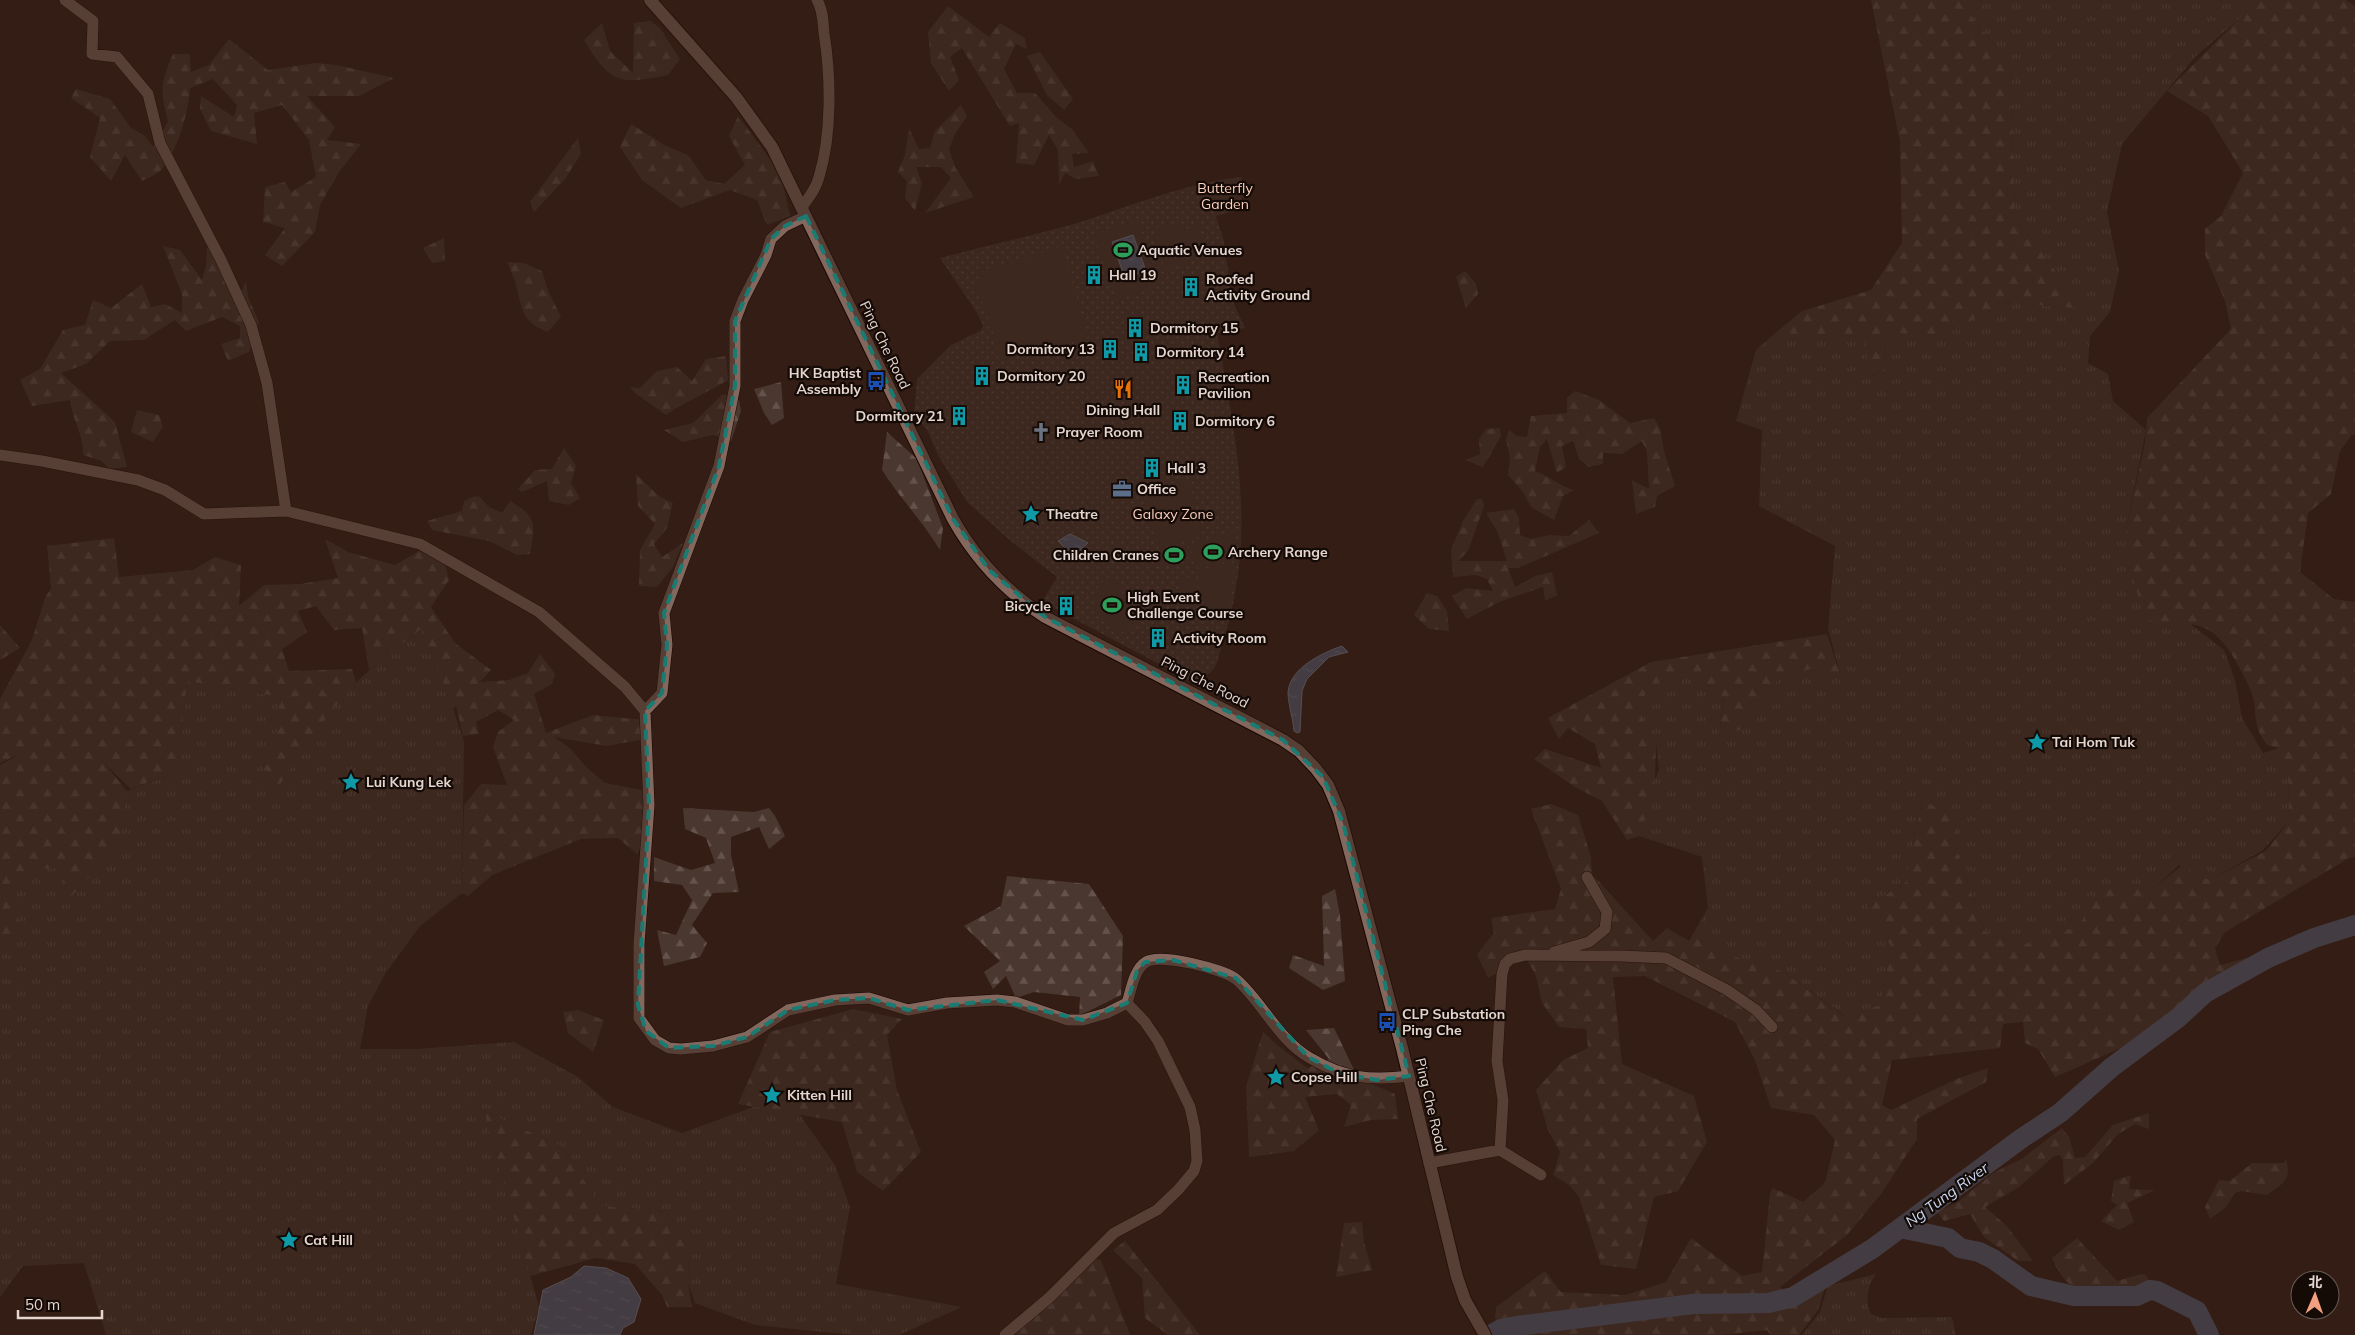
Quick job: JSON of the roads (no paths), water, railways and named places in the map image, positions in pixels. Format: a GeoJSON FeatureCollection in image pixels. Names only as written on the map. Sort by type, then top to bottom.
{"type":"FeatureCollection","features":[{"type":"Feature","properties":{"kind":"street"},"geometry":{"type":"LineString","coordinates":[[65,0],[93,21],[92,54],[118,57],[148,94],[160,143],[251,325],[267,383],[286,510]]}},
{"type":"Feature","properties":{"kind":"street","name":"Ping Che Road"},"geometry":{"type":"LineString","coordinates":[[650,0],[736,97],[759,126],[772,147],[953,519],[969,545],[989,570],[1020,600],[1050,620],[1283,740],[1305,756],[1323,777],[1337,803],[1343,823],[1408,1076],[1457,1278],[1477,1324],[1485,1335]]}},
{"type":"Feature","properties":{"kind":"street"},"geometry":{"type":"LineString","coordinates":[[645,711],[662,694],[667,644],[664,613],[719,466],[735,386],[735,322],[743,300],[766,255],[771,239],[804,211],[815,189],[821,171],[829,103],[828,60],[821,9],[817,0]]}},
{"type":"Feature","properties":{"kind":"street"},"geometry":{"type":"LineString","coordinates":[[0,455],[42,461],[138,480],[165,490],[204,514],[286,510],[420,544],[539,612],[625,687],[645,711],[649,805],[639,944],[639,1018],[655,1040],[669,1048],[681,1049],[713,1046],[747,1037],[788,1010],[835,1000],[869,998],[908,1010],[947,1004],[997,1000],[1015,1002],[1068,1020],[1083,1020],[1107,1013],[1127,1003],[1138,971],[1145,962],[1173,960],[1198,965],[1236,978],[1285,1036],[1308,1057],[1341,1074],[1378,1080],[1408,1076]]}},
{"type":"Feature","properties":{"kind":"street"},"geometry":{"type":"LineString","coordinates":[[1543,955],[1589,942],[1605,929],[1606,912],[1587,878]]}},
{"type":"Feature","properties":{"kind":"street"},"geometry":{"type":"LineString","coordinates":[[1500,1150],[1503,1100],[1498,1061],[1502,974],[1505,964],[1515,957],[1543,955],[1666,958],[1727,990],[1756,1010],[1772,1027]]}},
{"type":"Feature","properties":{"kind":"street"},"geometry":{"type":"LineString","coordinates":[[1005,1335],[1050,1297],[1114,1232],[1157,1210],[1178,1190],[1195,1166],[1197,1147],[1190,1107],[1158,1041],[1145,1022],[1127,1003]]}},
{"type":"Feature","properties":{"kind":"street"},"geometry":{"type":"LineString","coordinates":[[1429,1163],[1500,1150],[1541,1176]]}},
{"type":"Feature","properties":{"kind":"water"},"geometry":{"type":"Polygon","coordinates":[[[1133,235],[1146,271],[1125,278],[1112,242],[1133,235]]]}},
{"type":"Feature","properties":{"kind":"water"},"geometry":{"type":"Polygon","coordinates":[[[1070,534],[1088,543],[1078,552],[1067,550],[1058,541],[1070,534]]]}},
{"type":"Feature","properties":{"kind":"water"},"geometry":{"type":"Polygon","coordinates":[[[1342,646],[1348,652],[1329,657],[1307,679],[1302,691],[1300,732],[1297,733],[1294,731],[1289,701],[1290,683],[1294,676],[1308,663],[1342,646]]]}},
{"type":"Feature","properties":{"kind":"water"},"geometry":{"type":"Polygon","coordinates":[[[584,1266],[606,1268],[628,1278],[641,1299],[634,1322],[623,1328],[620,1335],[534,1335],[543,1290],[571,1277],[584,1266]]]}},
{"type":"Feature","properties":{"kind":"waterway","name":"Ng Tung River"},"geometry":{"type":"LineString","coordinates":[[1490,1335],[1501,1329],[1517,1326],[1693,1304],[1768,1303],[1793,1297],[1872,1249],[2022,1138],[2060,1113],[2112,1067],[2178,1018],[2205,993],[2268,958],[2314,938],[2355,925]]}},
{"type":"Feature","properties":{"kind":"waterway"},"geometry":{"type":"LineString","coordinates":[[1900,1228],[1948,1238],[1960,1248],[1979,1252],[1993,1259],[2031,1286],[2074,1296],[2137,1296],[2150,1290],[2157,1291],[2197,1311],[2209,1335]]}},
{"type":"Feature","properties":{"kind":"place","name":"Aquatic Venues"},"geometry":{"type":"Point","coordinates":[1123,250]}},
{"type":"Feature","properties":{"kind":"place","name":"Hall 19"},"geometry":{"type":"Point","coordinates":[1094,275]}},
{"type":"Feature","properties":{"kind":"place","name":"Roofed Activity Ground"},"geometry":{"type":"Point","coordinates":[1191,287]}},
{"type":"Feature","properties":{"kind":"place","name":"Dormitory 15"},"geometry":{"type":"Point","coordinates":[1135,328]}},
{"type":"Feature","properties":{"kind":"place","name":"Dormitory 13"},"geometry":{"type":"Point","coordinates":[1110,349]}},
{"type":"Feature","properties":{"kind":"place","name":"Dormitory 14"},"geometry":{"type":"Point","coordinates":[1141,352]}},
{"type":"Feature","properties":{"kind":"place","name":"Dormitory 20"},"geometry":{"type":"Point","coordinates":[982,376]}},
{"type":"Feature","properties":{"kind":"place","name":"HK Baptist Assembly"},"geometry":{"type":"Point","coordinates":[876,381]}},
{"type":"Feature","properties":{"kind":"place","name":"Recreation Pavilion"},"geometry":{"type":"Point","coordinates":[1183,385]}},
{"type":"Feature","properties":{"kind":"place","name":"Dining Hall"},"geometry":{"type":"Point","coordinates":[1123,389]}},
{"type":"Feature","properties":{"kind":"place","name":"Dormitory 21"},"geometry":{"type":"Point","coordinates":[959,416]}},
{"type":"Feature","properties":{"kind":"place","name":"Dormitory 6"},"geometry":{"type":"Point","coordinates":[1180,421]}},
{"type":"Feature","properties":{"kind":"place","name":"Prayer Room"},"geometry":{"type":"Point","coordinates":[1041,432]}},
{"type":"Feature","properties":{"kind":"place","name":"Hall 3"},"geometry":{"type":"Point","coordinates":[1152,468]}},
{"type":"Feature","properties":{"kind":"place","name":"Office"},"geometry":{"type":"Point","coordinates":[1122,489]}},
{"type":"Feature","properties":{"kind":"place","name":"Theatre"},"geometry":{"type":"Point","coordinates":[1031,514]}},
{"type":"Feature","properties":{"kind":"place","name":"Archery Range"},"geometry":{"type":"Point","coordinates":[1213,552]}},
{"type":"Feature","properties":{"kind":"place","name":"Children Cranes"},"geometry":{"type":"Point","coordinates":[1174,555]}},
{"type":"Feature","properties":{"kind":"place","name":"High Event Challenge Course"},"geometry":{"type":"Point","coordinates":[1112,605]}},
{"type":"Feature","properties":{"kind":"place","name":"Bicycle"},"geometry":{"type":"Point","coordinates":[1066,606]}},
{"type":"Feature","properties":{"kind":"place","name":"Activity Room"},"geometry":{"type":"Point","coordinates":[1158,638]}},
{"type":"Feature","properties":{"kind":"place","name":"Tai Hom Tuk"},"geometry":{"type":"Point","coordinates":[2037,742]}},
{"type":"Feature","properties":{"kind":"place","name":"Lui Kung Lek"},"geometry":{"type":"Point","coordinates":[351,782]}},
{"type":"Feature","properties":{"kind":"place","name":"CLP Substation Ping Che"},"geometry":{"type":"Point","coordinates":[1387,1022]}},
{"type":"Feature","properties":{"kind":"place","name":"Copse Hill"},"geometry":{"type":"Point","coordinates":[1276,1077]}},
{"type":"Feature","properties":{"kind":"place","name":"Kitten Hill"},"geometry":{"type":"Point","coordinates":[772,1095]}},
{"type":"Feature","properties":{"kind":"place","name":"Cat Hill"},"geometry":{"type":"Point","coordinates":[289,1240]}},
{"type":"Feature","properties":{"kind":"park label","name":"Butterfly Garden"},"geometry":{"type":"Point","coordinates":[1225,196]}},
{"type":"Feature","properties":{"kind":"park label","name":"Galaxy Zone"},"geometry":{"type":"Point","coordinates":[1173,514]}}]}
